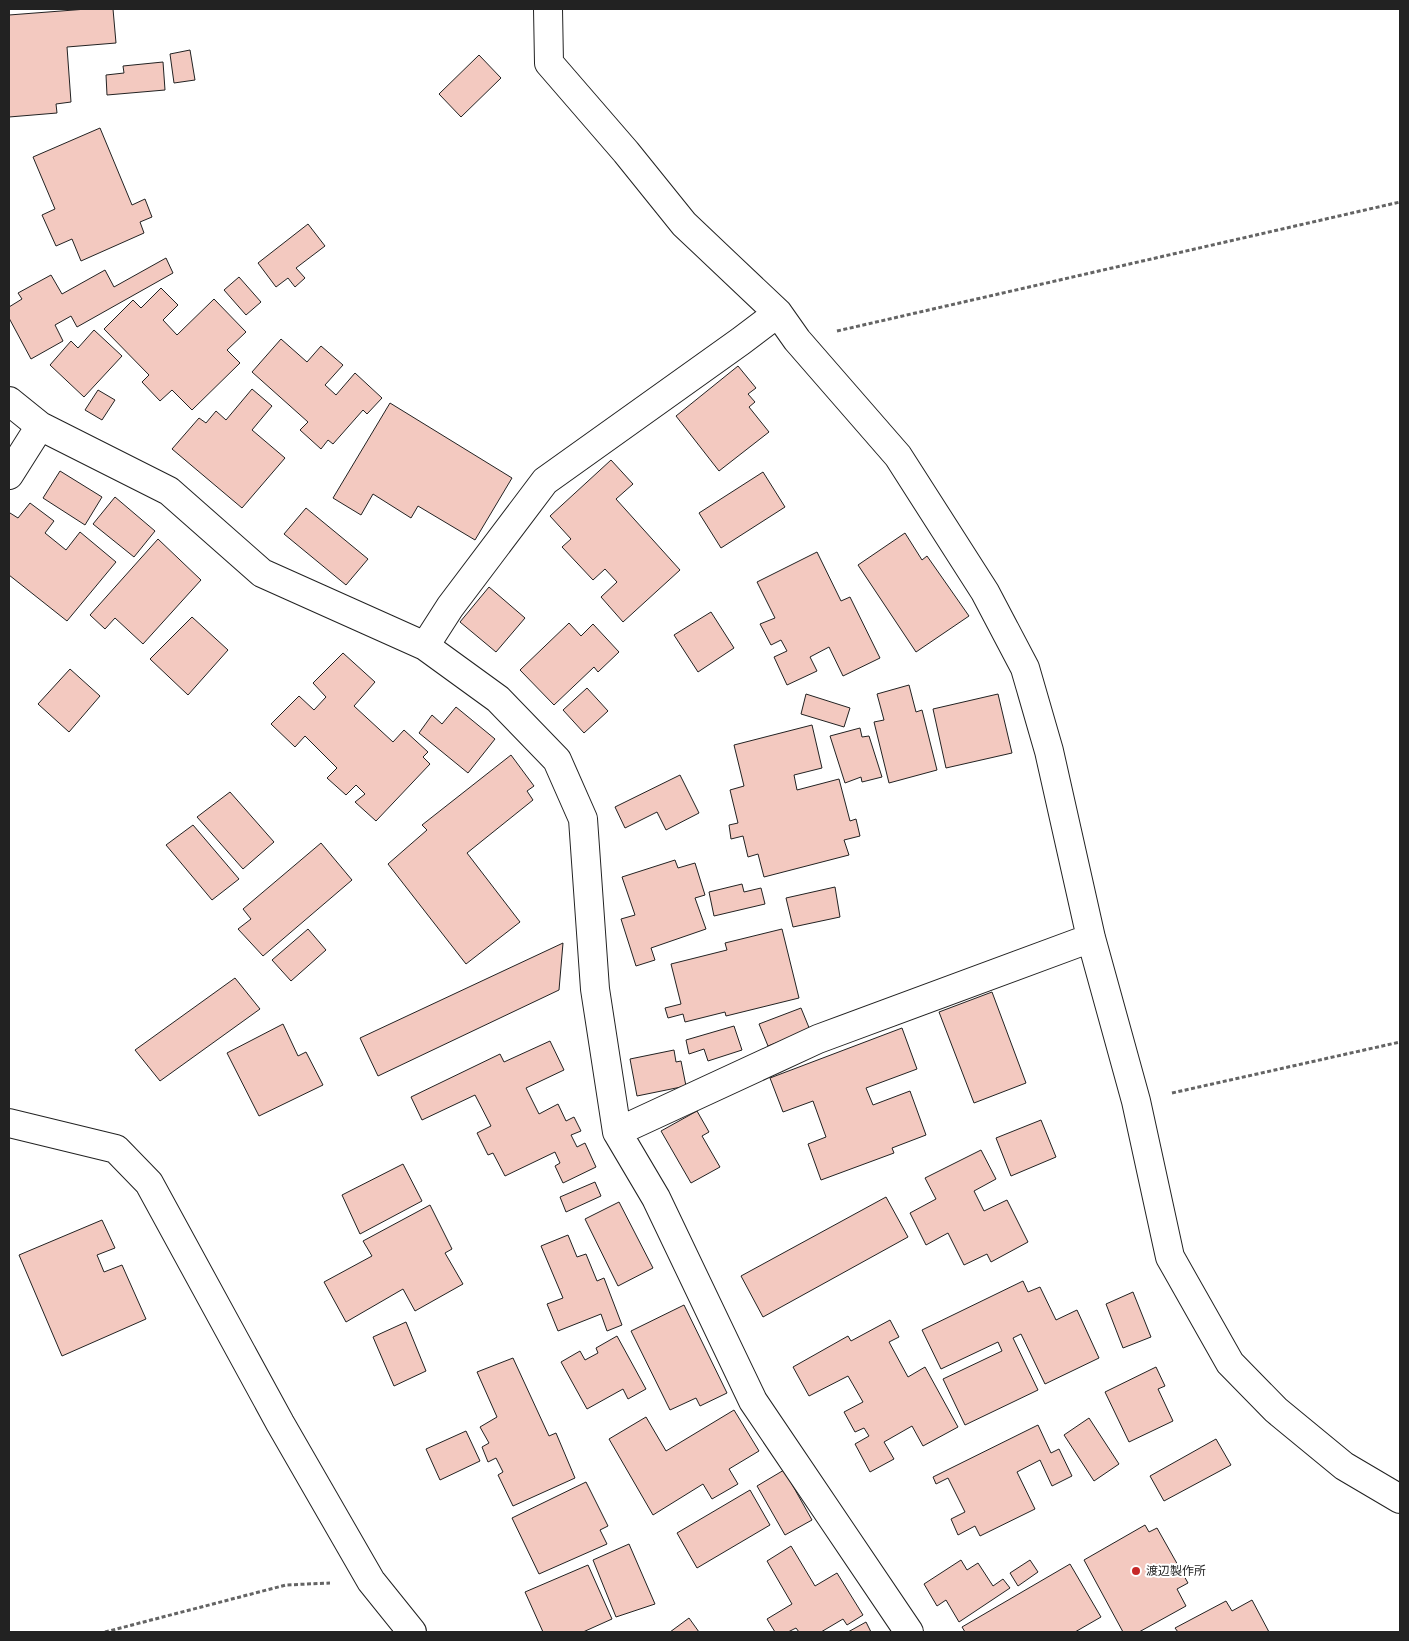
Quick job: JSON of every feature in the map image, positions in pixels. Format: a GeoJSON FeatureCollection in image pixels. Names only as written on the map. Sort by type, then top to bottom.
{"type":"FeatureCollection","features":[{"type":"Feature","properties":{"kind":"street"},"geometry":{"type":"LineString","coordinates":[[548,9],[549,63],[626,152],[684,224],[778,313],[797,340],[898,456],[985,592],[1025,668],[1049,751],[1091,938],[1136,1101],[1170,1257],[1230,1363],[1276,1410],[1344,1466],[1400,1499]]}},
{"type":"Feature","properties":{"kind":"street"},"geometry":{"type":"LineString","coordinates":[[425,646],[450,607],[545,481],[741,342],[778,313]]}},
{"type":"Feature","properties":{"kind":"street"},"geometry":{"type":"LineString","coordinates":[[9,401],[40,426],[169,491],[262,573],[425,646],[498,700],[557,760],[583,819],[595,989],[617,1132],[656,1198],[753,1401],[909,1632]]}},
{"type":"Feature","properties":{"kind":"street"},"geometry":{"type":"LineString","coordinates":[[9,475],[40,426]]}},
{"type":"Feature","properties":{"kind":"street"},"geometry":{"type":"LineString","coordinates":[[617,1132],[818,1040],[1091,938]]}},
{"type":"Feature","properties":{"kind":"street"},"geometry":{"type":"LineString","coordinates":[[9,1123],[116,1149],[148,1183],[280,1423],[371,1581],[412,1632]]}},
{"type":"Feature","properties":{"kind":"path"},"geometry":{"type":"LineString","coordinates":[[797,340],[1400,202]]}},
{"type":"Feature","properties":{"kind":"path"},"geometry":{"type":"LineString","coordinates":[[1136,1101],[1400,1042]]}},
{"type":"Feature","properties":{"kind":"path"},"geometry":{"type":"LineString","coordinates":[[105,1632],[286,1585],[371,1581]]}},
{"type":"Feature","properties":{"kind":"building"},"geometry":{"type":"Polygon","coordinates":[[[113,9],[116,43],[67,47],[71,102],[56,104],[57,113],[9,117],[9,15],[113,9]]]}},
{"type":"Feature","properties":{"kind":"building"},"geometry":{"type":"Polygon","coordinates":[[[190,50],[195,80],[174,83],[170,54],[190,50]]]}},
{"type":"Feature","properties":{"kind":"building"},"geometry":{"type":"Polygon","coordinates":[[[479,55],[501,78],[461,117],[439,94],[479,55]]]}},
{"type":"Feature","properties":{"kind":"building"},"geometry":{"type":"Polygon","coordinates":[[[163,62],[165,90],[107,95],[106,75],[124,73],[123,66],[163,62]]]}},
{"type":"Feature","properties":{"kind":"building"},"geometry":{"type":"Polygon","coordinates":[[[100,128],[132,205],[145,199],[152,217],[140,222],[144,233],[81,261],[72,239],[56,246],[42,215],[55,209],[33,157],[100,128]]]}},
{"type":"Feature","properties":{"kind":"building"},"geometry":{"type":"Polygon","coordinates":[[[308,224],[325,246],[296,268],[305,278],[295,287],[288,278],[276,287],[258,263],[308,224]]]}},
{"type":"Feature","properties":{"kind":"building"},"geometry":{"type":"Polygon","coordinates":[[[166,258],[173,273],[77,327],[71,316],[55,325],[63,341],[31,359],[9,318],[9,307],[22,299],[18,293],[51,275],[62,294],[105,270],[114,287],[166,258]]]}},
{"type":"Feature","properties":{"kind":"building"},"geometry":{"type":"Polygon","coordinates":[[[239,277],[261,302],[246,315],[224,290],[239,277]]]}},
{"type":"Feature","properties":{"kind":"building"},"geometry":{"type":"Polygon","coordinates":[[[161,288],[178,305],[163,320],[177,335],[214,299],[246,332],[227,350],[240,363],[192,410],[172,390],[160,401],[142,382],[149,375],[104,329],[133,300],[141,308],[161,288]]]}},
{"type":"Feature","properties":{"kind":"building"},"geometry":{"type":"Polygon","coordinates":[[[94,330],[122,356],[84,397],[50,365],[71,341],[78,348],[94,330]]]}},
{"type":"Feature","properties":{"kind":"building"},"geometry":{"type":"Polygon","coordinates":[[[281,339],[307,362],[321,346],[343,365],[325,385],[336,395],[355,373],[382,398],[367,414],[363,410],[333,444],[328,440],[321,449],[300,430],[308,422],[252,372],[281,339]]]}},
{"type":"Feature","properties":{"kind":"building"},"geometry":{"type":"Polygon","coordinates":[[[738,366],[756,388],[748,394],[755,402],[749,407],[769,432],[719,471],[676,416],[738,366]]]}},
{"type":"Feature","properties":{"kind":"building"},"geometry":{"type":"Polygon","coordinates":[[[252,389],[272,406],[252,430],[285,458],[242,508],[172,449],[199,418],[206,423],[216,411],[226,420],[252,389]]]}},
{"type":"Feature","properties":{"kind":"building"},"geometry":{"type":"Polygon","coordinates":[[[98,390],[115,400],[102,420],[85,410],[98,390]]]}},
{"type":"Feature","properties":{"kind":"building"},"geometry":{"type":"Polygon","coordinates":[[[390,403],[512,478],[475,540],[418,506],[411,518],[373,494],[361,515],[333,498],[390,403]]]}},
{"type":"Feature","properties":{"kind":"building"},"geometry":{"type":"Polygon","coordinates":[[[611,460],[633,484],[616,499],[680,570],[623,622],[601,597],[617,582],[605,569],[593,580],[562,547],[571,539],[550,516],[611,460]]]}},
{"type":"Feature","properties":{"kind":"building"},"geometry":{"type":"Polygon","coordinates":[[[60,471],[102,497],[85,525],[43,498],[60,471]]]}},
{"type":"Feature","properties":{"kind":"building"},"geometry":{"type":"Polygon","coordinates":[[[763,472],[785,507],[721,548],[699,513],[763,472]]]}},
{"type":"Feature","properties":{"kind":"building"},"geometry":{"type":"Polygon","coordinates":[[[115,497],[155,531],[134,557],[93,524],[115,497]]]}},
{"type":"Feature","properties":{"kind":"building"},"geometry":{"type":"Polygon","coordinates":[[[30,503],[54,521],[45,533],[66,550],[80,532],[116,562],[67,621],[9,575],[9,515],[10,513],[18,518],[30,503]]]}},
{"type":"Feature","properties":{"kind":"building"},"geometry":{"type":"Polygon","coordinates":[[[306,508],[368,559],[346,585],[284,534],[306,508]]]}},
{"type":"Feature","properties":{"kind":"building"},"geometry":{"type":"Polygon","coordinates":[[[905,533],[922,560],[927,556],[969,616],[916,652],[858,565],[905,533]]]}},
{"type":"Feature","properties":{"kind":"building"},"geometry":{"type":"Polygon","coordinates":[[[158,539],[201,580],[143,644],[115,618],[105,629],[90,615],[158,539]]]}},
{"type":"Feature","properties":{"kind":"building"},"geometry":{"type":"Polygon","coordinates":[[[817,552],[841,601],[850,597],[880,658],[843,676],[829,647],[810,657],[817,671],[787,685],[774,657],[787,651],[781,640],[771,645],[760,624],[775,618],[757,582],[817,552]]]}},
{"type":"Feature","properties":{"kind":"building"},"geometry":{"type":"Polygon","coordinates":[[[489,587],[525,618],[496,652],[460,622],[489,587]]]}},
{"type":"Feature","properties":{"kind":"building"},"geometry":{"type":"Polygon","coordinates":[[[711,612],[734,648],[698,672],[674,635],[711,612]]]}},
{"type":"Feature","properties":{"kind":"building"},"geometry":{"type":"Polygon","coordinates":[[[192,617],[228,650],[188,695],[150,659],[192,617]]]}},
{"type":"Feature","properties":{"kind":"building"},"geometry":{"type":"Polygon","coordinates":[[[569,623],[581,636],[593,624],[619,652],[598,672],[594,667],[554,705],[520,670],[569,623]]]}},
{"type":"Feature","properties":{"kind":"building"},"geometry":{"type":"Polygon","coordinates":[[[343,653],[375,682],[354,706],[393,742],[404,730],[428,752],[423,757],[430,764],[376,821],[355,802],[365,794],[356,785],[346,795],[327,778],[337,768],[305,736],[295,747],[271,724],[299,696],[314,710],[326,697],[313,683],[343,653]]]}},
{"type":"Feature","properties":{"kind":"building"},"geometry":{"type":"Polygon","coordinates":[[[70,669],[100,696],[69,732],[38,704],[70,669]]]}},
{"type":"Feature","properties":{"kind":"building"},"geometry":{"type":"Polygon","coordinates":[[[909,685],[916,712],[922,710],[937,770],[889,783],[874,722],[884,720],[877,694],[909,685]]]}},
{"type":"Feature","properties":{"kind":"building"},"geometry":{"type":"Polygon","coordinates":[[[587,688],[608,711],[584,733],[563,710],[587,688]]]}},
{"type":"Feature","properties":{"kind":"building"},"geometry":{"type":"Polygon","coordinates":[[[806,694],[850,708],[844,727],[801,714],[806,694]]]}},
{"type":"Feature","properties":{"kind":"building"},"geometry":{"type":"Polygon","coordinates":[[[998,694],[1012,753],[946,768],[933,709],[998,694]]]}},
{"type":"Feature","properties":{"kind":"building"},"geometry":{"type":"Polygon","coordinates":[[[456,707],[495,739],[468,773],[419,733],[432,715],[442,724],[456,707]]]}},
{"type":"Feature","properties":{"kind":"building"},"geometry":{"type":"Polygon","coordinates":[[[812,725],[822,768],[794,775],[797,790],[839,779],[850,821],[856,819],[860,836],[844,840],[849,855],[764,877],[758,854],[748,857],[743,836],[731,839],[729,825],[738,823],[730,790],[744,786],[734,745],[812,725]]]}},
{"type":"Feature","properties":{"kind":"building"},"geometry":{"type":"Polygon","coordinates":[[[860,728],[862,737],[869,736],[882,777],[862,782],[861,777],[845,783],[830,736],[860,728]]]}},
{"type":"Feature","properties":{"kind":"building"},"geometry":{"type":"Polygon","coordinates":[[[511,755],[534,786],[527,791],[533,800],[467,853],[520,922],[466,964],[388,864],[427,830],[422,825],[511,755]]]}},
{"type":"Feature","properties":{"kind":"building"},"geometry":{"type":"Polygon","coordinates":[[[680,775],[699,813],[666,830],[657,812],[625,828],[615,807],[680,775]]]}},
{"type":"Feature","properties":{"kind":"building"},"geometry":{"type":"Polygon","coordinates":[[[230,792],[274,842],[243,869],[197,817],[230,792]]]}},
{"type":"Feature","properties":{"kind":"building"},"geometry":{"type":"Polygon","coordinates":[[[193,825],[239,879],[212,900],[166,845],[193,825]]]}},
{"type":"Feature","properties":{"kind":"building"},"geometry":{"type":"Polygon","coordinates":[[[321,843],[352,880],[263,956],[238,929],[251,919],[243,909],[321,843]]]}},
{"type":"Feature","properties":{"kind":"building"},"geometry":{"type":"Polygon","coordinates":[[[675,860],[678,868],[695,863],[705,895],[695,898],[706,929],[651,948],[655,960],[636,966],[621,919],[635,915],[622,877],[675,860]]]}},
{"type":"Feature","properties":{"kind":"building"},"geometry":{"type":"Polygon","coordinates":[[[742,884],[744,892],[761,888],[765,904],[714,916],[709,892],[742,884]]]}},
{"type":"Feature","properties":{"kind":"building"},"geometry":{"type":"Polygon","coordinates":[[[835,887],[840,917],[793,927],[786,898],[835,887]]]}},
{"type":"Feature","properties":{"kind":"building"},"geometry":{"type":"Polygon","coordinates":[[[308,929],[326,950],[291,981],[272,960],[308,929]]]}},
{"type":"Feature","properties":{"kind":"building"},"geometry":{"type":"Polygon","coordinates":[[[782,929],[799,998],[726,1016],[725,1012],[685,1022],[683,1014],[668,1018],[665,1008],[681,1004],[671,964],[727,950],[725,943],[782,929]]]}},
{"type":"Feature","properties":{"kind":"building"},"geometry":{"type":"Polygon","coordinates":[[[563,943],[559,990],[378,1076],[360,1038],[563,943]]]}},
{"type":"Feature","properties":{"kind":"building"},"geometry":{"type":"Polygon","coordinates":[[[235,978],[260,1009],[160,1081],[135,1050],[235,978]]]}},
{"type":"Feature","properties":{"kind":"building"},"geometry":{"type":"Polygon","coordinates":[[[992,992],[1026,1083],[974,1103],[939,1012],[992,992]]]}},
{"type":"Feature","properties":{"kind":"building"},"geometry":{"type":"Polygon","coordinates":[[[801,1008],[810,1030],[768,1046],[759,1024],[801,1008]]]}},
{"type":"Feature","properties":{"kind":"building"},"geometry":{"type":"Polygon","coordinates":[[[283,1024],[298,1056],[306,1052],[323,1085],[259,1116],[227,1053],[283,1024]]]}},
{"type":"Feature","properties":{"kind":"building"},"geometry":{"type":"Polygon","coordinates":[[[734,1026],[742,1050],[708,1061],[704,1049],[689,1054],[686,1040],[734,1026]]]}},
{"type":"Feature","properties":{"kind":"building"},"geometry":{"type":"Polygon","coordinates":[[[902,1028],[917,1069],[866,1088],[873,1105],[910,1091],[926,1135],[892,1148],[894,1153],[821,1180],[808,1144],[826,1137],[813,1101],[783,1112],[770,1078],[902,1028]]]}},
{"type":"Feature","properties":{"kind":"building"},"geometry":{"type":"Polygon","coordinates":[[[550,1041],[564,1070],[526,1088],[539,1114],[558,1104],[566,1121],[574,1117],[581,1131],[571,1135],[577,1147],[585,1143],[596,1167],[563,1183],[555,1166],[560,1163],[555,1152],[505,1176],[493,1153],[488,1155],[477,1133],[491,1126],[475,1095],[422,1120],[411,1097],[500,1054],[504,1062],[550,1041]]]}},
{"type":"Feature","properties":{"kind":"building"},"geometry":{"type":"Polygon","coordinates":[[[674,1050],[676,1062],[681,1061],[686,1086],[637,1096],[630,1059],[674,1050]]]}},
{"type":"Feature","properties":{"kind":"building"},"geometry":{"type":"Polygon","coordinates":[[[697,1111],[709,1132],[702,1136],[720,1167],[691,1183],[661,1131],[697,1111]]]}},
{"type":"Feature","properties":{"kind":"building"},"geometry":{"type":"Polygon","coordinates":[[[1041,1120],[1056,1157],[1011,1176],[996,1138],[1041,1120]]]}},
{"type":"Feature","properties":{"kind":"building"},"geometry":{"type":"Polygon","coordinates":[[[981,1150],[996,1179],[974,1191],[984,1211],[1007,1200],[1028,1242],[991,1262],[987,1254],[964,1265],[948,1233],[926,1245],[910,1213],[936,1199],[925,1178],[981,1150]]]}},
{"type":"Feature","properties":{"kind":"building"},"geometry":{"type":"Polygon","coordinates":[[[403,1164],[422,1201],[360,1234],[342,1195],[403,1164]]]}},
{"type":"Feature","properties":{"kind":"building"},"geometry":{"type":"Polygon","coordinates":[[[595,1182],[601,1196],[566,1212],[560,1197],[595,1182]]]}},
{"type":"Feature","properties":{"kind":"building"},"geometry":{"type":"Polygon","coordinates":[[[886,1197],[908,1237],[763,1317],[741,1276],[886,1197]]]}},
{"type":"Feature","properties":{"kind":"building"},"geometry":{"type":"Polygon","coordinates":[[[619,1202],[653,1268],[618,1286],[585,1219],[619,1202]]]}},
{"type":"Feature","properties":{"kind":"building"},"geometry":{"type":"Polygon","coordinates":[[[430,1205],[452,1249],[445,1253],[463,1284],[415,1311],[403,1289],[346,1322],[324,1282],[372,1256],[363,1241],[430,1205]]]}},
{"type":"Feature","properties":{"kind":"building"},"geometry":{"type":"Polygon","coordinates":[[[102,1220],[115,1248],[97,1255],[104,1272],[122,1265],[146,1319],[62,1356],[19,1255],[102,1220]]]}},
{"type":"Feature","properties":{"kind":"building"},"geometry":{"type":"Polygon","coordinates":[[[568,1235],[577,1257],[586,1254],[597,1281],[604,1278],[622,1325],[607,1331],[601,1314],[558,1331],[547,1304],[563,1298],[541,1246],[568,1235]]]}},
{"type":"Feature","properties":{"kind":"building"},"geometry":{"type":"Polygon","coordinates":[[[1023,1281],[1028,1292],[1040,1287],[1056,1320],[1077,1310],[1099,1358],[1045,1384],[1021,1334],[1013,1338],[1038,1390],[965,1425],[943,1379],[1002,1351],[998,1342],[941,1369],[922,1330],[1023,1281]]]}},
{"type":"Feature","properties":{"kind":"building"},"geometry":{"type":"Polygon","coordinates":[[[1133,1292],[1151,1337],[1123,1348],[1106,1304],[1133,1292]]]}},
{"type":"Feature","properties":{"kind":"building"},"geometry":{"type":"Polygon","coordinates":[[[684,1305],[727,1393],[700,1406],[696,1398],[670,1410],[631,1331],[684,1305]]]}},
{"type":"Feature","properties":{"kind":"building"},"geometry":{"type":"Polygon","coordinates":[[[890,1320],[899,1337],[889,1342],[908,1377],[925,1367],[958,1427],[923,1446],[912,1426],[884,1442],[894,1459],[870,1472],[855,1444],[869,1436],[864,1428],[855,1432],[844,1412],[863,1402],[848,1376],[809,1396],[793,1367],[848,1336],[851,1341],[890,1320]]]}},
{"type":"Feature","properties":{"kind":"building"},"geometry":{"type":"Polygon","coordinates":[[[406,1322],[426,1371],[394,1386],[373,1337],[406,1322]]]}},
{"type":"Feature","properties":{"kind":"building"},"geometry":{"type":"Polygon","coordinates":[[[617,1336],[646,1389],[628,1399],[623,1389],[587,1409],[561,1362],[580,1351],[585,1360],[598,1353],[596,1348],[617,1336]]]}},
{"type":"Feature","properties":{"kind":"building"},"geometry":{"type":"Polygon","coordinates":[[[513,1358],[549,1436],[556,1433],[575,1478],[513,1506],[498,1475],[503,1472],[496,1458],[488,1462],[482,1447],[489,1443],[480,1427],[497,1417],[477,1372],[513,1358]]]}},
{"type":"Feature","properties":{"kind":"building"},"geometry":{"type":"Polygon","coordinates":[[[1156,1367],[1165,1386],[1158,1389],[1173,1421],[1129,1442],[1105,1392],[1156,1367]]]}},
{"type":"Feature","properties":{"kind":"building"},"geometry":{"type":"Polygon","coordinates":[[[734,1410],[759,1451],[729,1469],[738,1484],[712,1499],[703,1484],[653,1515],[609,1439],[646,1417],[666,1451],[734,1410]]]}},
{"type":"Feature","properties":{"kind":"building"},"geometry":{"type":"Polygon","coordinates":[[[1089,1418],[1119,1464],[1094,1481],[1064,1435],[1089,1418]]]}},
{"type":"Feature","properties":{"kind":"building"},"geometry":{"type":"Polygon","coordinates":[[[1038,1425],[1051,1453],[1059,1449],[1072,1476],[1052,1486],[1040,1460],[1017,1472],[1035,1509],[980,1536],[975,1526],[958,1535],[951,1519],[965,1512],[948,1478],[936,1484],[933,1477],[1038,1425]]]}},
{"type":"Feature","properties":{"kind":"building"},"geometry":{"type":"Polygon","coordinates":[[[466,1431],[480,1461],[440,1480],[426,1449],[466,1431]]]}},
{"type":"Feature","properties":{"kind":"building"},"geometry":{"type":"Polygon","coordinates":[[[1216,1439],[1231,1465],[1164,1501],[1150,1476],[1216,1439]]]}},
{"type":"Feature","properties":{"kind":"building"},"geometry":{"type":"Polygon","coordinates":[[[784,1470],[812,1520],[785,1535],[757,1486],[784,1470]]]}},
{"type":"Feature","properties":{"kind":"building"},"geometry":{"type":"Polygon","coordinates":[[[586,1482],[608,1526],[600,1530],[607,1544],[539,1574],[512,1518],[586,1482]]]}},
{"type":"Feature","properties":{"kind":"building"},"geometry":{"type":"Polygon","coordinates":[[[750,1490],[770,1525],[697,1568],[677,1533],[750,1490]]]}},
{"type":"Feature","properties":{"kind":"building","name":"渡辺製作所"},"geometry":{"type":"Polygon","coordinates":[[[1145,1525],[1149,1532],[1157,1528],[1188,1583],[1177,1589],[1186,1606],[1139,1632],[1123,1632],[1084,1560],[1145,1525]]]}},
{"type":"Feature","properties":{"kind":"building"},"geometry":{"type":"Polygon","coordinates":[[[629,1544],[655,1604],[616,1617],[593,1560],[629,1544]]]}},
{"type":"Feature","properties":{"kind":"building"},"geometry":{"type":"Polygon","coordinates":[[[791,1546],[815,1586],[837,1573],[863,1615],[847,1625],[843,1619],[821,1632],[799,1632],[796,1628],[788,1632],[775,1632],[767,1619],[792,1604],[767,1561],[791,1546]]]}},
{"type":"Feature","properties":{"kind":"building"},"geometry":{"type":"Polygon","coordinates":[[[961,1560],[967,1570],[978,1563],[993,1586],[1003,1579],[1010,1588],[959,1622],[946,1600],[937,1606],[924,1584],[961,1560]]]}},
{"type":"Feature","properties":{"kind":"building"},"geometry":{"type":"Polygon","coordinates":[[[1030,1560],[1038,1572],[1018,1586],[1010,1573],[1030,1560]]]}},
{"type":"Feature","properties":{"kind":"building"},"geometry":{"type":"Polygon","coordinates":[[[1070,1564],[1101,1617],[1075,1632],[965,1632],[962,1627],[1070,1564]]]}},
{"type":"Feature","properties":{"kind":"building"},"geometry":{"type":"Polygon","coordinates":[[[588,1565],[612,1619],[583,1632],[543,1632],[525,1592],[588,1565]]]}},
{"type":"Feature","properties":{"kind":"building"},"geometry":{"type":"Polygon","coordinates":[[[1252,1600],[1269,1632],[1178,1632],[1175,1628],[1226,1601],[1232,1611],[1252,1600]]]}},
{"type":"Feature","properties":{"kind":"building"},"geometry":{"type":"Polygon","coordinates":[[[689,1618],[699,1632],[670,1632],[689,1618]]]}},
{"type":"Feature","properties":{"kind":"building"},"geometry":{"type":"Polygon","coordinates":[[[866,1622],[871,1632],[848,1632],[866,1622]]]}},
{"type":"Feature","properties":{"kind":"place","name":"渡辺製作所"},"geometry":{"type":"Point","coordinates":[1136,1571]}}]}
